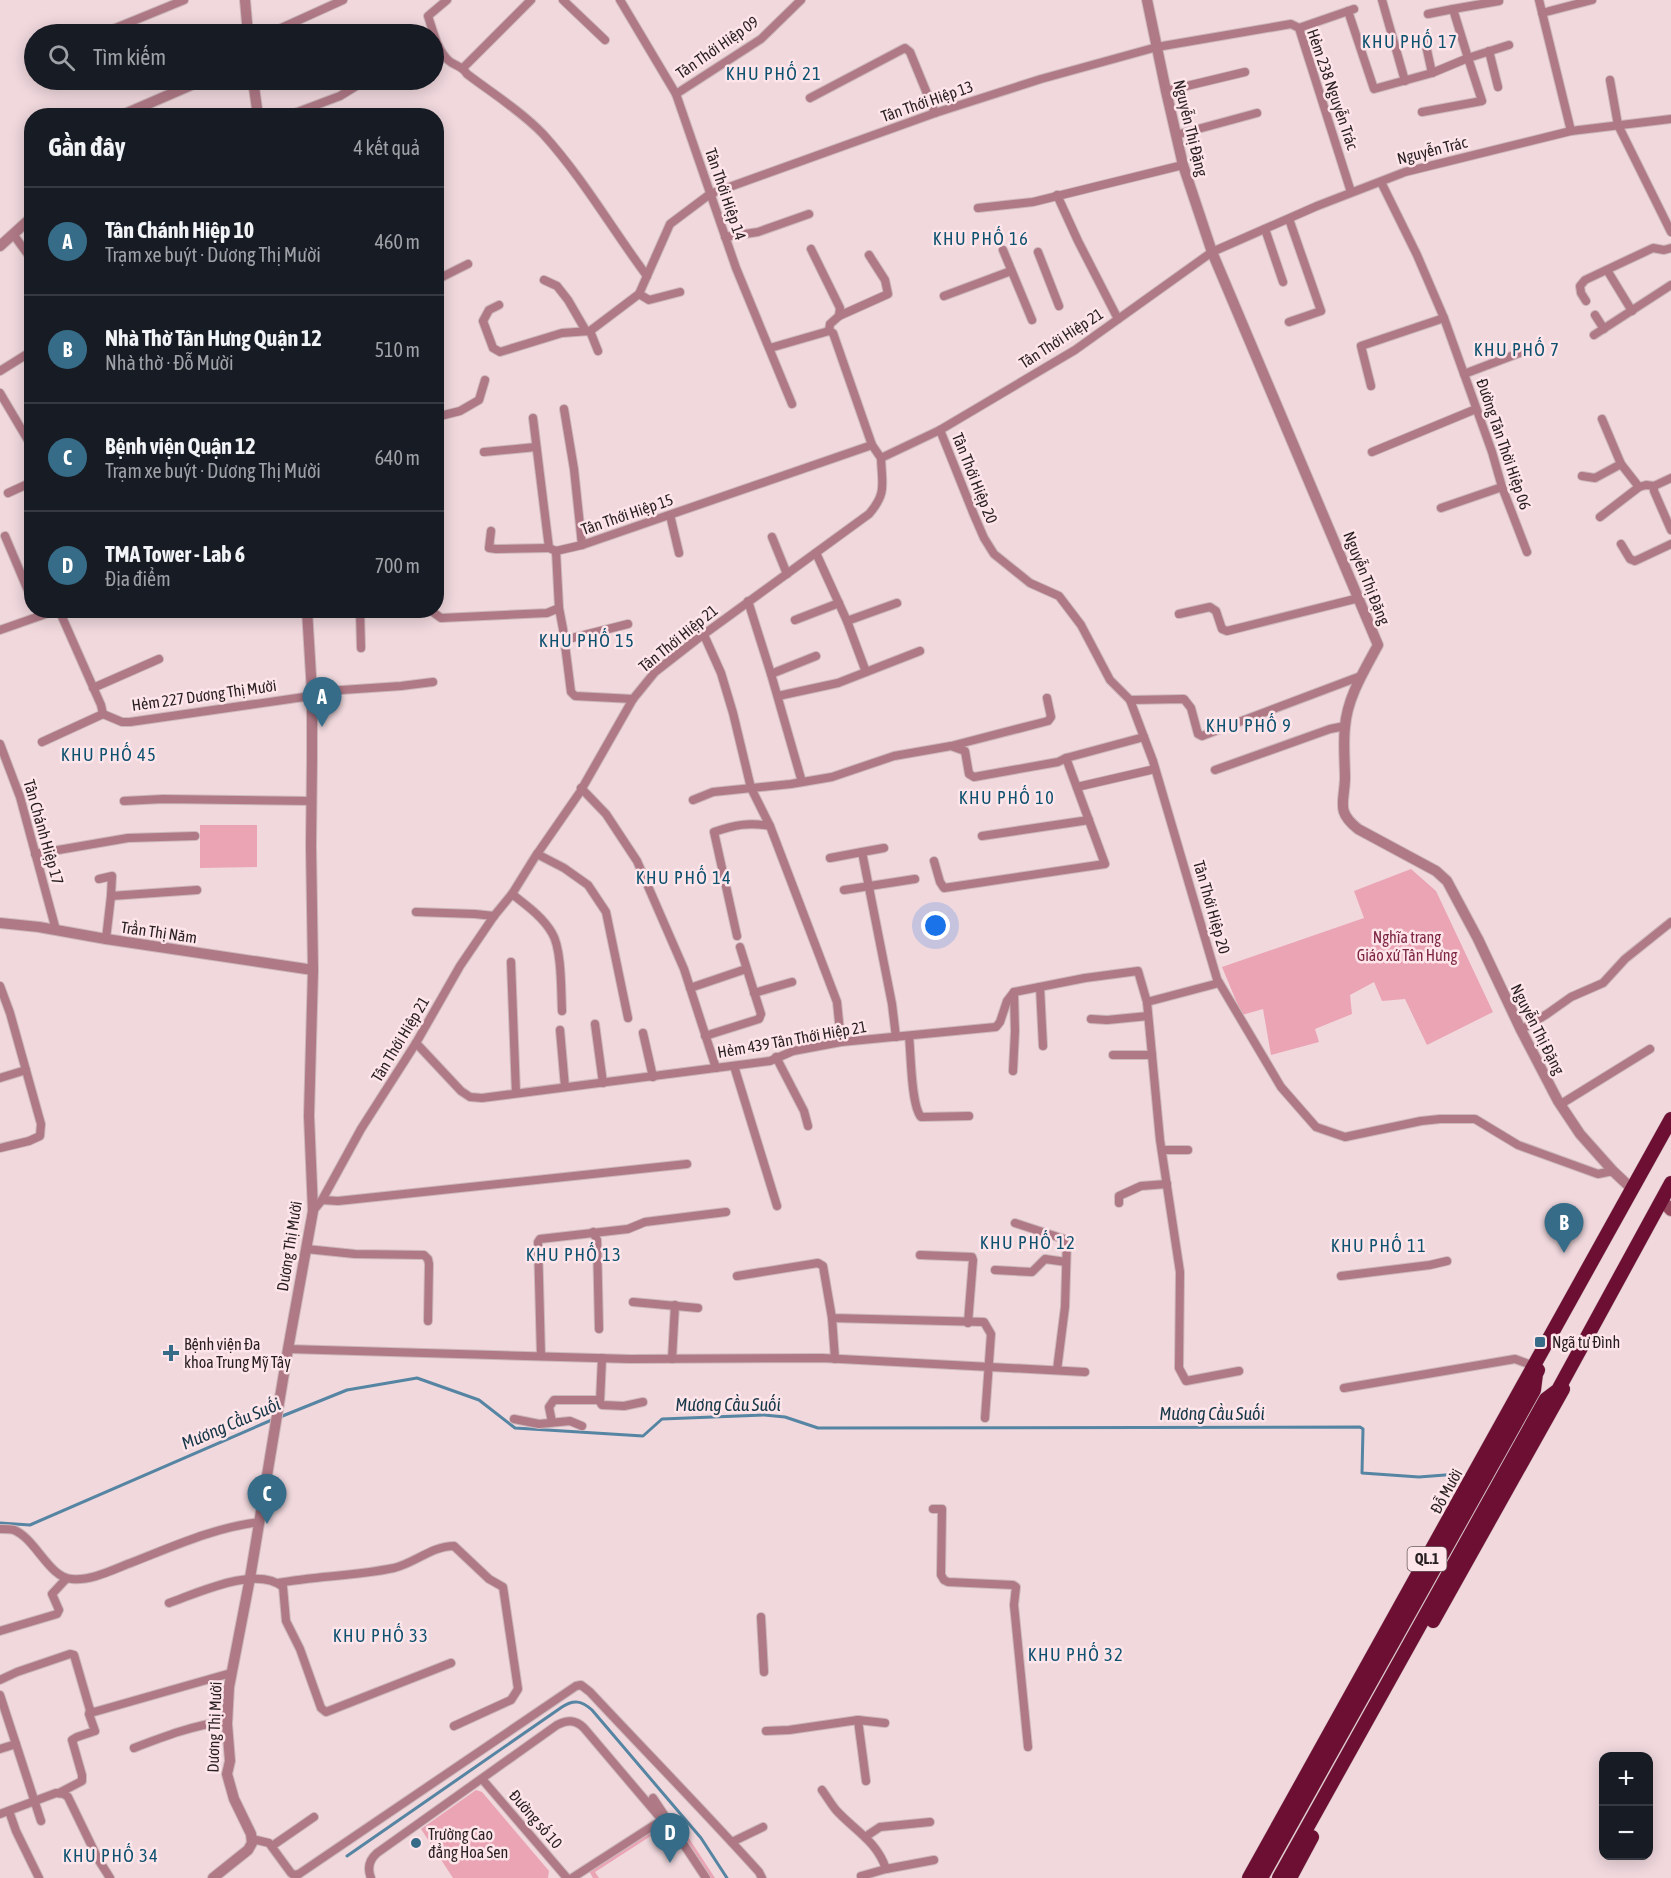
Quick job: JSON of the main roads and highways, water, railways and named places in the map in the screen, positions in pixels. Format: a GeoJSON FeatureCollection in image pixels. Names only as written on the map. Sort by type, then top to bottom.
{"type":"FeatureCollection","features":[{"type":"Feature","properties":{"kind":"highway","name":"Đỗ Mười"},"geometry":{"type":"LineString","coordinates":[[1261,1878],[1534,1390],[1536,1374],[1671,1119]]}},
{"type":"Feature","properties":{"kind":"highway","name":"Đỗ Mười"},"geometry":{"type":"LineString","coordinates":[[1249,1878],[1534,1366],[1671,1132]]}},
{"type":"Feature","properties":{"kind":"highway","name":"QL.1"},"geometry":{"type":"LineString","coordinates":[[1290,1878],[1348,1763],[1546,1399],[1558,1390],[1667,1202],[1671,1183]]}},
{"type":"Feature","properties":{"kind":"highway","name":"QL.1"},"geometry":{"type":"LineString","coordinates":[[1279,1878],[1348,1763]]}},
{"type":"Feature","properties":{"kind":"waterway","name":"Mương Cầu Suối"},"geometry":{"type":"LineString","coordinates":[[280,1417],[347,1390],[417,1378],[479,1400],[515,1428],[643,1436],[662,1419],[764,1415],[785,1417],[818,1428],[1360,1427],[1363,1429],[1362,1473],[1419,1477],[1458,1474]]}},
{"type":"Feature","properties":{"kind":"waterway","name":"Mương Cầu Suối"},"geometry":{"type":"LineString","coordinates":[[0,1523],[30,1525],[274,1419]]}},
{"type":"Feature","properties":{"kind":"waterway"},"geometry":{"type":"LineString","coordinates":[[347,1856],[562,1707],[578,1702],[592,1710],[701,1838],[727,1878]]}},
{"type":"Feature","properties":{"kind":"place","name":"Tân Chánh Hiệp 10"},"geometry":{"type":"Point","coordinates":[322,727]}},
{"type":"Feature","properties":{"kind":"place","name":"Nhà Thờ Tân Hưng Quận 12"},"geometry":{"type":"Point","coordinates":[1564,1253]}},
{"type":"Feature","properties":{"kind":"place","name":"Ngã tư Đình"},"geometry":{"type":"Point","coordinates":[1540,1342]}},
{"type":"Feature","properties":{"kind":"place","name":"Bệnh viện Đa khoa Trung Mỹ Tây"},"geometry":{"type":"Point","coordinates":[171,1353]}},
{"type":"Feature","properties":{"kind":"place","name":"Bệnh viện Quận 12"},"geometry":{"type":"Point","coordinates":[267,1524]}},
{"type":"Feature","properties":{"kind":"place","name":"Trường Cao đẳng Hoa Sen"},"geometry":{"type":"Point","coordinates":[416,1843]}},
{"type":"Feature","properties":{"kind":"place","name":"TMA Tower - Lab 6"},"geometry":{"type":"Point","coordinates":[670,1863]}},
{"type":"Feature","properties":{"kind":"district","name":"KHU PHỐ 17"},"geometry":{"type":"Point","coordinates":[1410,42]}},
{"type":"Feature","properties":{"kind":"district","name":"KHU PHỐ 21"},"geometry":{"type":"Point","coordinates":[774,74]}},
{"type":"Feature","properties":{"kind":"district","name":"KHU PHỐ 16"},"geometry":{"type":"Point","coordinates":[981,239]}},
{"type":"Feature","properties":{"kind":"district","name":"KHU PHỐ 7"},"geometry":{"type":"Point","coordinates":[1517,350]}},
{"type":"Feature","properties":{"kind":"district","name":"KHU PHỐ 15"},"geometry":{"type":"Point","coordinates":[587,641]}},
{"type":"Feature","properties":{"kind":"district","name":"KHU PHỐ 9"},"geometry":{"type":"Point","coordinates":[1249,726]}},
{"type":"Feature","properties":{"kind":"district","name":"KHU PHỐ 45"},"geometry":{"type":"Point","coordinates":[109,755]}},
{"type":"Feature","properties":{"kind":"district","name":"KHU PHỐ 10"},"geometry":{"type":"Point","coordinates":[1007,798]}},
{"type":"Feature","properties":{"kind":"district","name":"KHU PHỐ 14"},"geometry":{"type":"Point","coordinates":[684,878]}},
{"type":"Feature","properties":{"kind":"district","name":"KHU PHỐ 12"},"geometry":{"type":"Point","coordinates":[1028,1243]}},
{"type":"Feature","properties":{"kind":"district","name":"KHU PHỐ 11"},"geometry":{"type":"Point","coordinates":[1379,1246]}},
{"type":"Feature","properties":{"kind":"district","name":"KHU PHỐ 13"},"geometry":{"type":"Point","coordinates":[574,1255]}},
{"type":"Feature","properties":{"kind":"district","name":"KHU PHỐ 33"},"geometry":{"type":"Point","coordinates":[381,1636]}},
{"type":"Feature","properties":{"kind":"district","name":"KHU PHỐ 32"},"geometry":{"type":"Point","coordinates":[1076,1655]}},
{"type":"Feature","properties":{"kind":"district","name":"KHU PHỐ 34"},"geometry":{"type":"Point","coordinates":[111,1856]}},
{"type":"Feature","properties":{"kind":"park label","name":"Nghĩa trang Giáo xứ Tân Hưng"},"geometry":{"type":"Point","coordinates":[1407,946]}}]}
